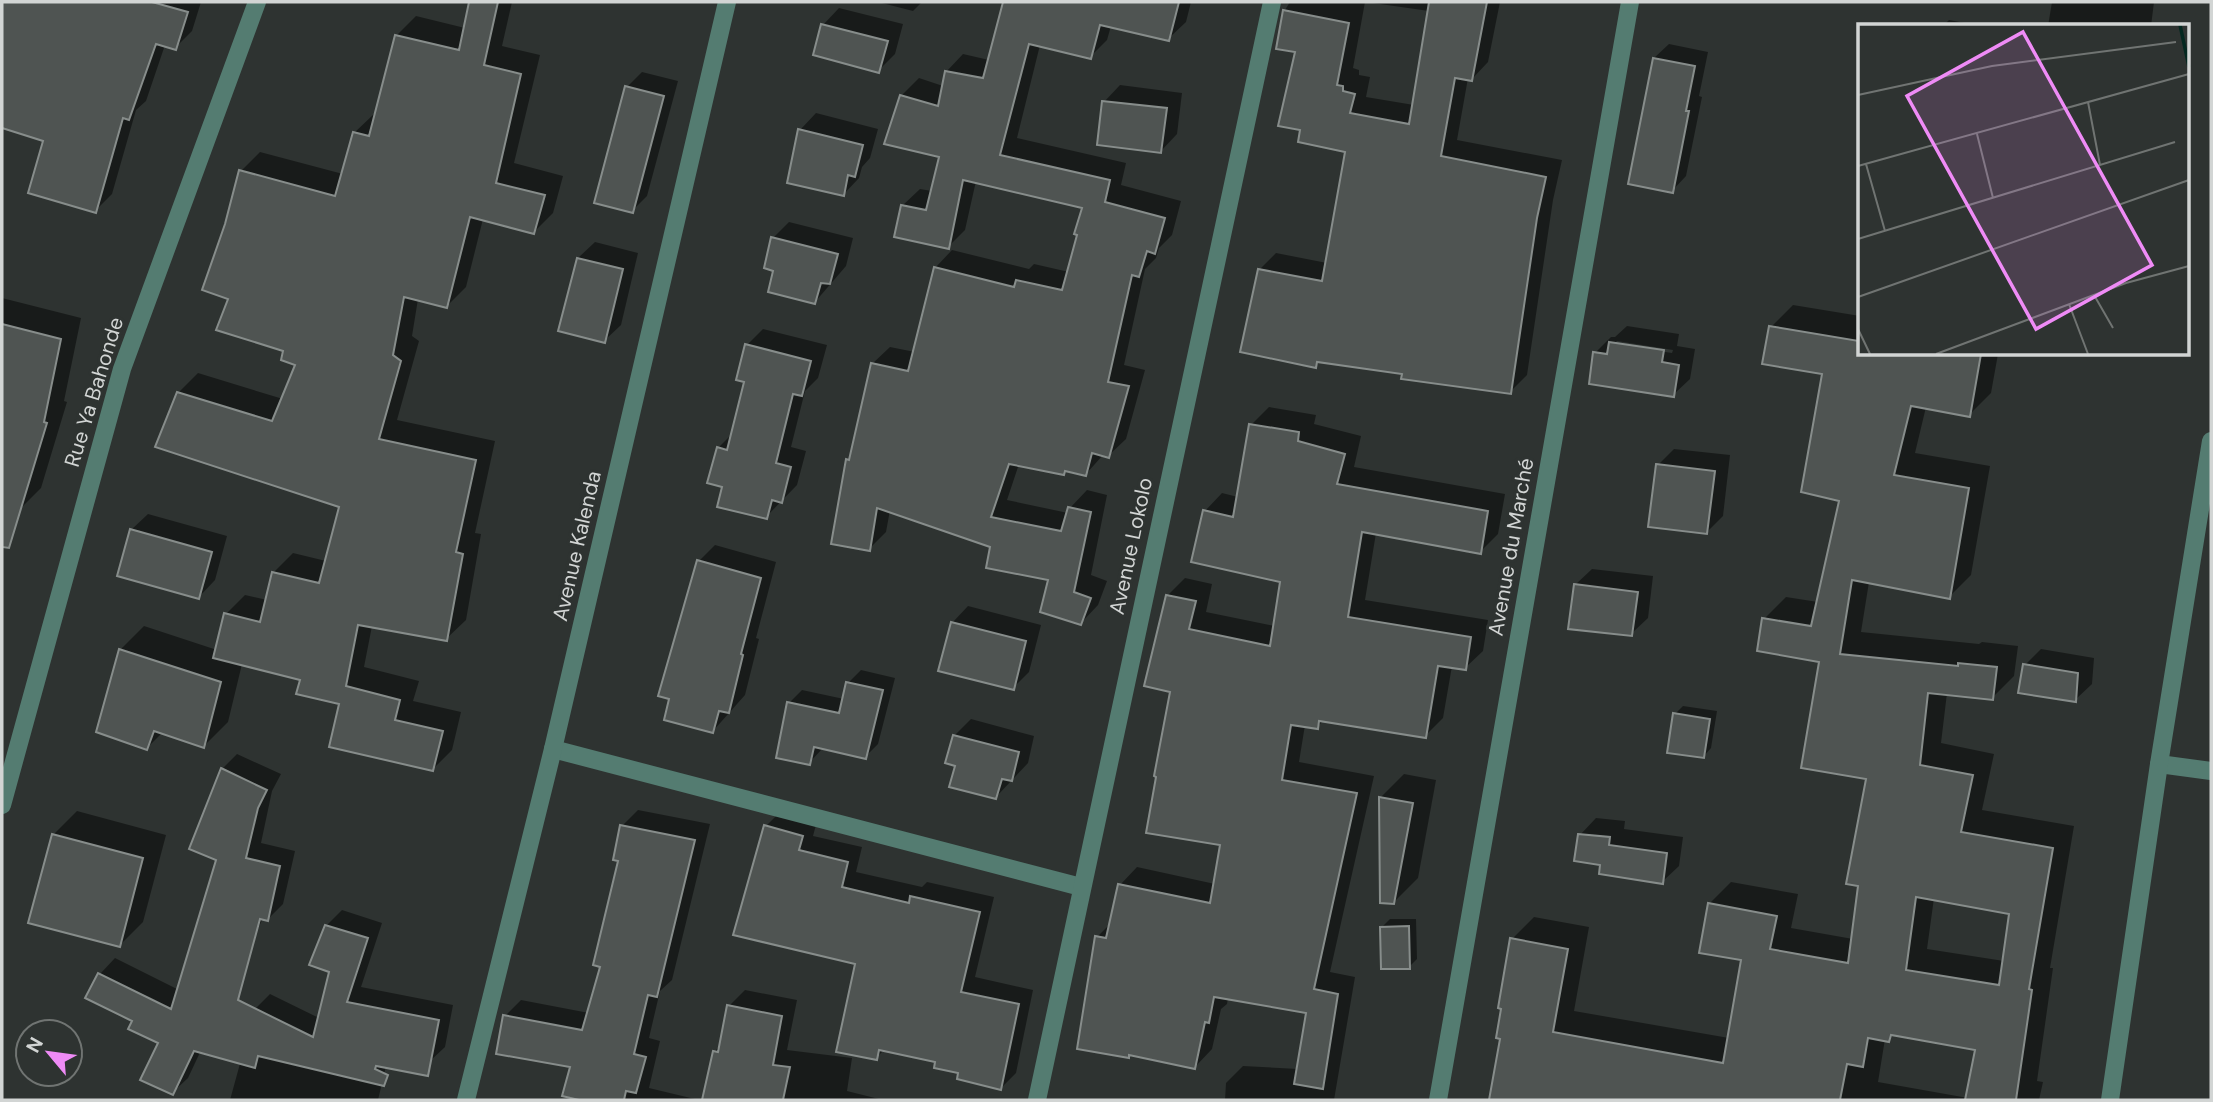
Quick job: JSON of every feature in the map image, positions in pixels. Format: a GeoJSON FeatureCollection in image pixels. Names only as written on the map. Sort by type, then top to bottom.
{"type":"FeatureCollection","features":[{"type":"Feature","properties":{"kind":"street","name":"Rue Ya Bahonde"},"geometry":{"type":"LineString","coordinates":[[2,805],[122,369],[257,2]]}},
{"type":"Feature","properties":{"kind":"street","name":"Avenue Kalenda"},"geometry":{"type":"LineString","coordinates":[[466,1100],[553,749],[727,2]]}},
{"type":"Feature","properties":{"kind":"street","name":"Avenue Lokolo"},"geometry":{"type":"LineString","coordinates":[[1037,1100],[1272,2]]}},
{"type":"Feature","properties":{"kind":"street","name":"Avenue du Marché"},"geometry":{"type":"LineString","coordinates":[[1438,1100],[1630,2]]}},
{"type":"Feature","properties":{"kind":"street"},"geometry":{"type":"LineString","coordinates":[[2110,1100],[2159,764],[2204,545],[2211,440]]}},
{"type":"Feature","properties":{"kind":"street"},"geometry":{"type":"LineString","coordinates":[[553,749],[1081,887]]}},
{"type":"Feature","properties":{"kind":"street"},"geometry":{"type":"LineString","coordinates":[[2159,764],[2211,771]]}},
{"type":"Feature","properties":{"kind":"building"},"geometry":{"type":"Polygon","coordinates":[[[2,2],[152,2],[188,12],[176,50],[156,44],[129,120],[123,118],[96,213],[28,193],[43,141],[2,128],[2,2]]]}},
{"type":"Feature","properties":{"kind":"building"},"geometry":{"type":"Polygon","coordinates":[[[469,2],[498,2],[484,65],[521,74],[496,183],[545,195],[534,234],[470,217],[447,308],[404,297],[393,355],[401,361],[379,439],[476,460],[456,552],[463,554],[447,641],[358,625],[346,686],[400,700],[395,720],[443,731],[433,771],[329,747],[339,704],[296,694],[300,680],[213,658],[224,613],[260,622],[272,572],[319,583],[339,507],[155,447],[177,392],[272,421],[295,365],[281,360],[283,351],[216,330],[228,299],[202,290],[225,224],[239,170],[335,196],[353,132],[369,136],[395,35],[459,50],[469,2]]]}},
{"type":"Feature","properties":{"kind":"building"},"geometry":{"type":"Polygon","coordinates":[[[1003,2],[1179,2],[1169,41],[1100,25],[1091,59],[1029,44],[1000,155],[1110,180],[1105,202],[1165,218],[1155,254],[1147,251],[1139,277],[1132,275],[1108,382],[1129,386],[1109,458],[1092,453],[1086,476],[1065,471],[1064,475],[1009,464],[991,517],[1061,531],[1068,507],[1091,512],[1074,592],[1091,598],[1081,625],[1040,612],[1048,580],[986,568],[990,547],[877,508],[870,551],[831,544],[846,459],[849,460],[871,363],[908,371],[934,267],[1014,287],[1016,280],[1062,290],[1082,208],[963,180],[949,249],[894,237],[901,205],[926,210],[939,157],[884,144],[900,95],[938,106],[945,71],[983,78],[1003,2]]]}},
{"type":"Feature","properties":{"kind":"building"},"geometry":{"type":"Polygon","coordinates":[[[1429,2],[1487,2],[1472,81],[1455,78],[1441,156],[1546,177],[1537,218],[1511,394],[1401,379],[1402,374],[1317,362],[1316,368],[1240,352],[1258,269],[1322,281],[1345,152],[1298,142],[1300,130],[1278,126],[1295,52],[1276,49],[1283,10],[1349,23],[1337,85],[1343,86],[1343,91],[1355,94],[1350,113],[1409,124],[1429,2]]]}},
{"type":"Feature","properties":{"kind":"building"},"geometry":{"type":"Polygon","coordinates":[[[821,24],[888,41],[879,73],[813,55],[821,24]]]}},
{"type":"Feature","properties":{"kind":"building"},"geometry":{"type":"Polygon","coordinates":[[[1653,58],[1695,66],[1673,193],[1628,184],[1653,58]]]}},
{"type":"Feature","properties":{"kind":"building"},"geometry":{"type":"Polygon","coordinates":[[[625,86],[664,96],[633,213],[594,203],[625,86]]]}},
{"type":"Feature","properties":{"kind":"building"},"geometry":{"type":"Polygon","coordinates":[[[1102,101],[1167,108],[1161,153],[1097,145],[1102,101]]]}},
{"type":"Feature","properties":{"kind":"building"},"geometry":{"type":"Polygon","coordinates":[[[798,129],[863,145],[855,177],[848,175],[844,196],[787,183],[798,129]]]}},
{"type":"Feature","properties":{"kind":"building"},"geometry":{"type":"Polygon","coordinates":[[[771,237],[838,254],[830,284],[821,283],[815,304],[768,292],[773,271],[764,268],[771,237]]]}},
{"type":"Feature","properties":{"kind":"building"},"geometry":{"type":"Polygon","coordinates":[[[577,258],[623,269],[605,343],[558,331],[577,258]]]}},
{"type":"Feature","properties":{"kind":"building"},"geometry":{"type":"Polygon","coordinates":[[[2,324],[61,339],[44,422],[47,423],[9,548],[2,547],[2,324]]]}},
{"type":"Feature","properties":{"kind":"building"},"geometry":{"type":"Polygon","coordinates":[[[1769,326],[1858,341],[1858,355],[1981,355],[1970,417],[1911,406],[1894,475],[1969,488],[1950,599],[1852,580],[1840,654],[1958,666],[1958,663],[1997,667],[1993,700],[1928,693],[1920,765],[1973,775],[1961,832],[2053,848],[2029,989],[2032,990],[2016,1100],[1965,1100],[1975,1050],[1891,1035],[1889,1042],[1868,1038],[1863,1067],[1847,1064],[1840,1100],[1489,1100],[1500,1039],[1496,1038],[1501,1009],[1498,1008],[1510,938],[1568,949],[1553,1032],[1723,1063],[1741,960],[1699,953],[1708,903],[1777,916],[1770,949],[1848,963],[1858,886],[1846,884],[1866,779],[1801,768],[1819,662],[1757,651],[1762,618],[1811,626],[1839,501],[1801,492],[1822,374],[1762,364],[1769,326]],[[1916,897],[1906,970],[1999,985],[2009,914],[1916,897]]]}},
{"type":"Feature","properties":{"kind":"building"},"geometry":{"type":"Polygon","coordinates":[[[1609,342],[1664,350],[1662,362],[1679,365],[1674,397],[1589,384],[1593,352],[1607,354],[1609,342]]]}},
{"type":"Feature","properties":{"kind":"building"},"geometry":{"type":"Polygon","coordinates":[[[745,344],[811,361],[802,396],[793,394],[776,463],[791,467],[782,503],[772,500],[767,519],[717,507],[722,487],[707,483],[717,447],[727,450],[744,382],[736,380],[745,344]]]}},
{"type":"Feature","properties":{"kind":"building"},"geometry":{"type":"Polygon","coordinates":[[[1249,424],[1299,432],[1298,441],[1345,454],[1337,484],[1488,511],[1481,554],[1362,532],[1348,617],[1471,637],[1466,670],[1438,666],[1426,738],[1319,721],[1318,729],[1291,725],[1282,780],[1357,793],[1314,989],[1338,994],[1323,1089],[1294,1084],[1306,1013],[1214,997],[1209,1023],[1205,1022],[1195,1069],[1129,1055],[1129,1058],[1077,1049],[1095,936],[1106,938],[1118,884],[1210,903],[1220,845],[1146,833],[1170,692],[1144,686],[1166,595],[1196,601],[1189,629],[1270,646],[1280,582],[1191,562],[1203,510],[1233,517],[1249,424]]]}},
{"type":"Feature","properties":{"kind":"building"},"geometry":{"type":"Polygon","coordinates":[[[1656,464],[1715,471],[1707,534],[1648,527],[1656,464]]]}},
{"type":"Feature","properties":{"kind":"building"},"geometry":{"type":"Polygon","coordinates":[[[130,529],[212,552],[199,599],[117,576],[130,529]]]}},
{"type":"Feature","properties":{"kind":"building"},"geometry":{"type":"Polygon","coordinates":[[[697,560],[761,578],[729,713],[719,711],[713,733],[664,720],[669,699],[658,696],[697,560]]]}},
{"type":"Feature","properties":{"kind":"building"},"geometry":{"type":"Polygon","coordinates":[[[1574,584],[1638,592],[1632,636],[1568,629],[1574,584]]]}},
{"type":"Feature","properties":{"kind":"building"},"geometry":{"type":"Polygon","coordinates":[[[951,622],[1026,641],[1014,690],[938,671],[951,622]]]}},
{"type":"Feature","properties":{"kind":"building"},"geometry":{"type":"Polygon","coordinates":[[[119,649],[221,682],[204,748],[154,731],[147,750],[96,732],[119,649]]]}},
{"type":"Feature","properties":{"kind":"building"},"geometry":{"type":"Polygon","coordinates":[[[2023,664],[2078,673],[2076,702],[2018,693],[2023,664]]]}},
{"type":"Feature","properties":{"kind":"building"},"geometry":{"type":"Polygon","coordinates":[[[846,682],[883,690],[866,759],[814,747],[810,765],[776,758],[787,702],[839,713],[846,682]]]}},
{"type":"Feature","properties":{"kind":"building"},"geometry":{"type":"Polygon","coordinates":[[[1673,713],[1710,719],[1704,758],[1667,753],[1673,713]]]}},
{"type":"Feature","properties":{"kind":"building"},"geometry":{"type":"Polygon","coordinates":[[[953,735],[1019,752],[1012,781],[1002,779],[996,799],[949,787],[955,766],[945,763],[953,735]]]}},
{"type":"Feature","properties":{"kind":"building"},"geometry":{"type":"Polygon","coordinates":[[[221,768],[267,790],[258,808],[246,858],[280,866],[268,921],[260,919],[238,1000],[313,1037],[329,972],[309,965],[325,925],[368,938],[347,1002],[439,1020],[428,1076],[376,1066],[375,1069],[388,1075],[384,1086],[258,1056],[255,1068],[194,1051],[173,1095],[140,1080],[158,1043],[128,1029],[132,1021],[85,998],[98,973],[171,1009],[216,860],[189,849],[221,768]]]}},
{"type":"Feature","properties":{"kind":"building"},"geometry":{"type":"Polygon","coordinates":[[[1379,797],[1413,803],[1394,904],[1380,903],[1379,797]]]}},
{"type":"Feature","properties":{"kind":"building"},"geometry":{"type":"Polygon","coordinates":[[[620,825],[695,840],[657,997],[648,995],[634,1054],[646,1057],[636,1093],[626,1091],[624,1100],[579,1100],[562,1096],[570,1067],[496,1054],[503,1015],[582,1030],[600,967],[593,965],[618,861],[613,860],[620,825]]]}},
{"type":"Feature","properties":{"kind":"building"},"geometry":{"type":"Polygon","coordinates":[[[764,825],[803,836],[799,850],[848,862],[842,887],[909,903],[910,896],[980,912],[961,992],[1019,1004],[1001,1090],[957,1079],[958,1073],[934,1068],[935,1062],[879,1050],[877,1060],[836,1052],[855,964],[733,935],[764,825]]]}},
{"type":"Feature","properties":{"kind":"building"},"geometry":{"type":"Polygon","coordinates":[[[52,834],[143,858],[120,947],[28,923],[52,834]]]}},
{"type":"Feature","properties":{"kind":"building"},"geometry":{"type":"Polygon","coordinates":[[[1578,834],[1610,837],[1609,845],[1667,853],[1663,884],[1599,874],[1600,865],[1574,861],[1578,834]]]}},
{"type":"Feature","properties":{"kind":"building"},"geometry":{"type":"Polygon","coordinates":[[[1409,926],[1410,969],[1381,969],[1380,927],[1409,926]]]}},
{"type":"Feature","properties":{"kind":"building"},"geometry":{"type":"Polygon","coordinates":[[[727,1005],[782,1016],[773,1065],[790,1067],[783,1100],[702,1100],[713,1051],[718,1052],[727,1005]]]}}]}
